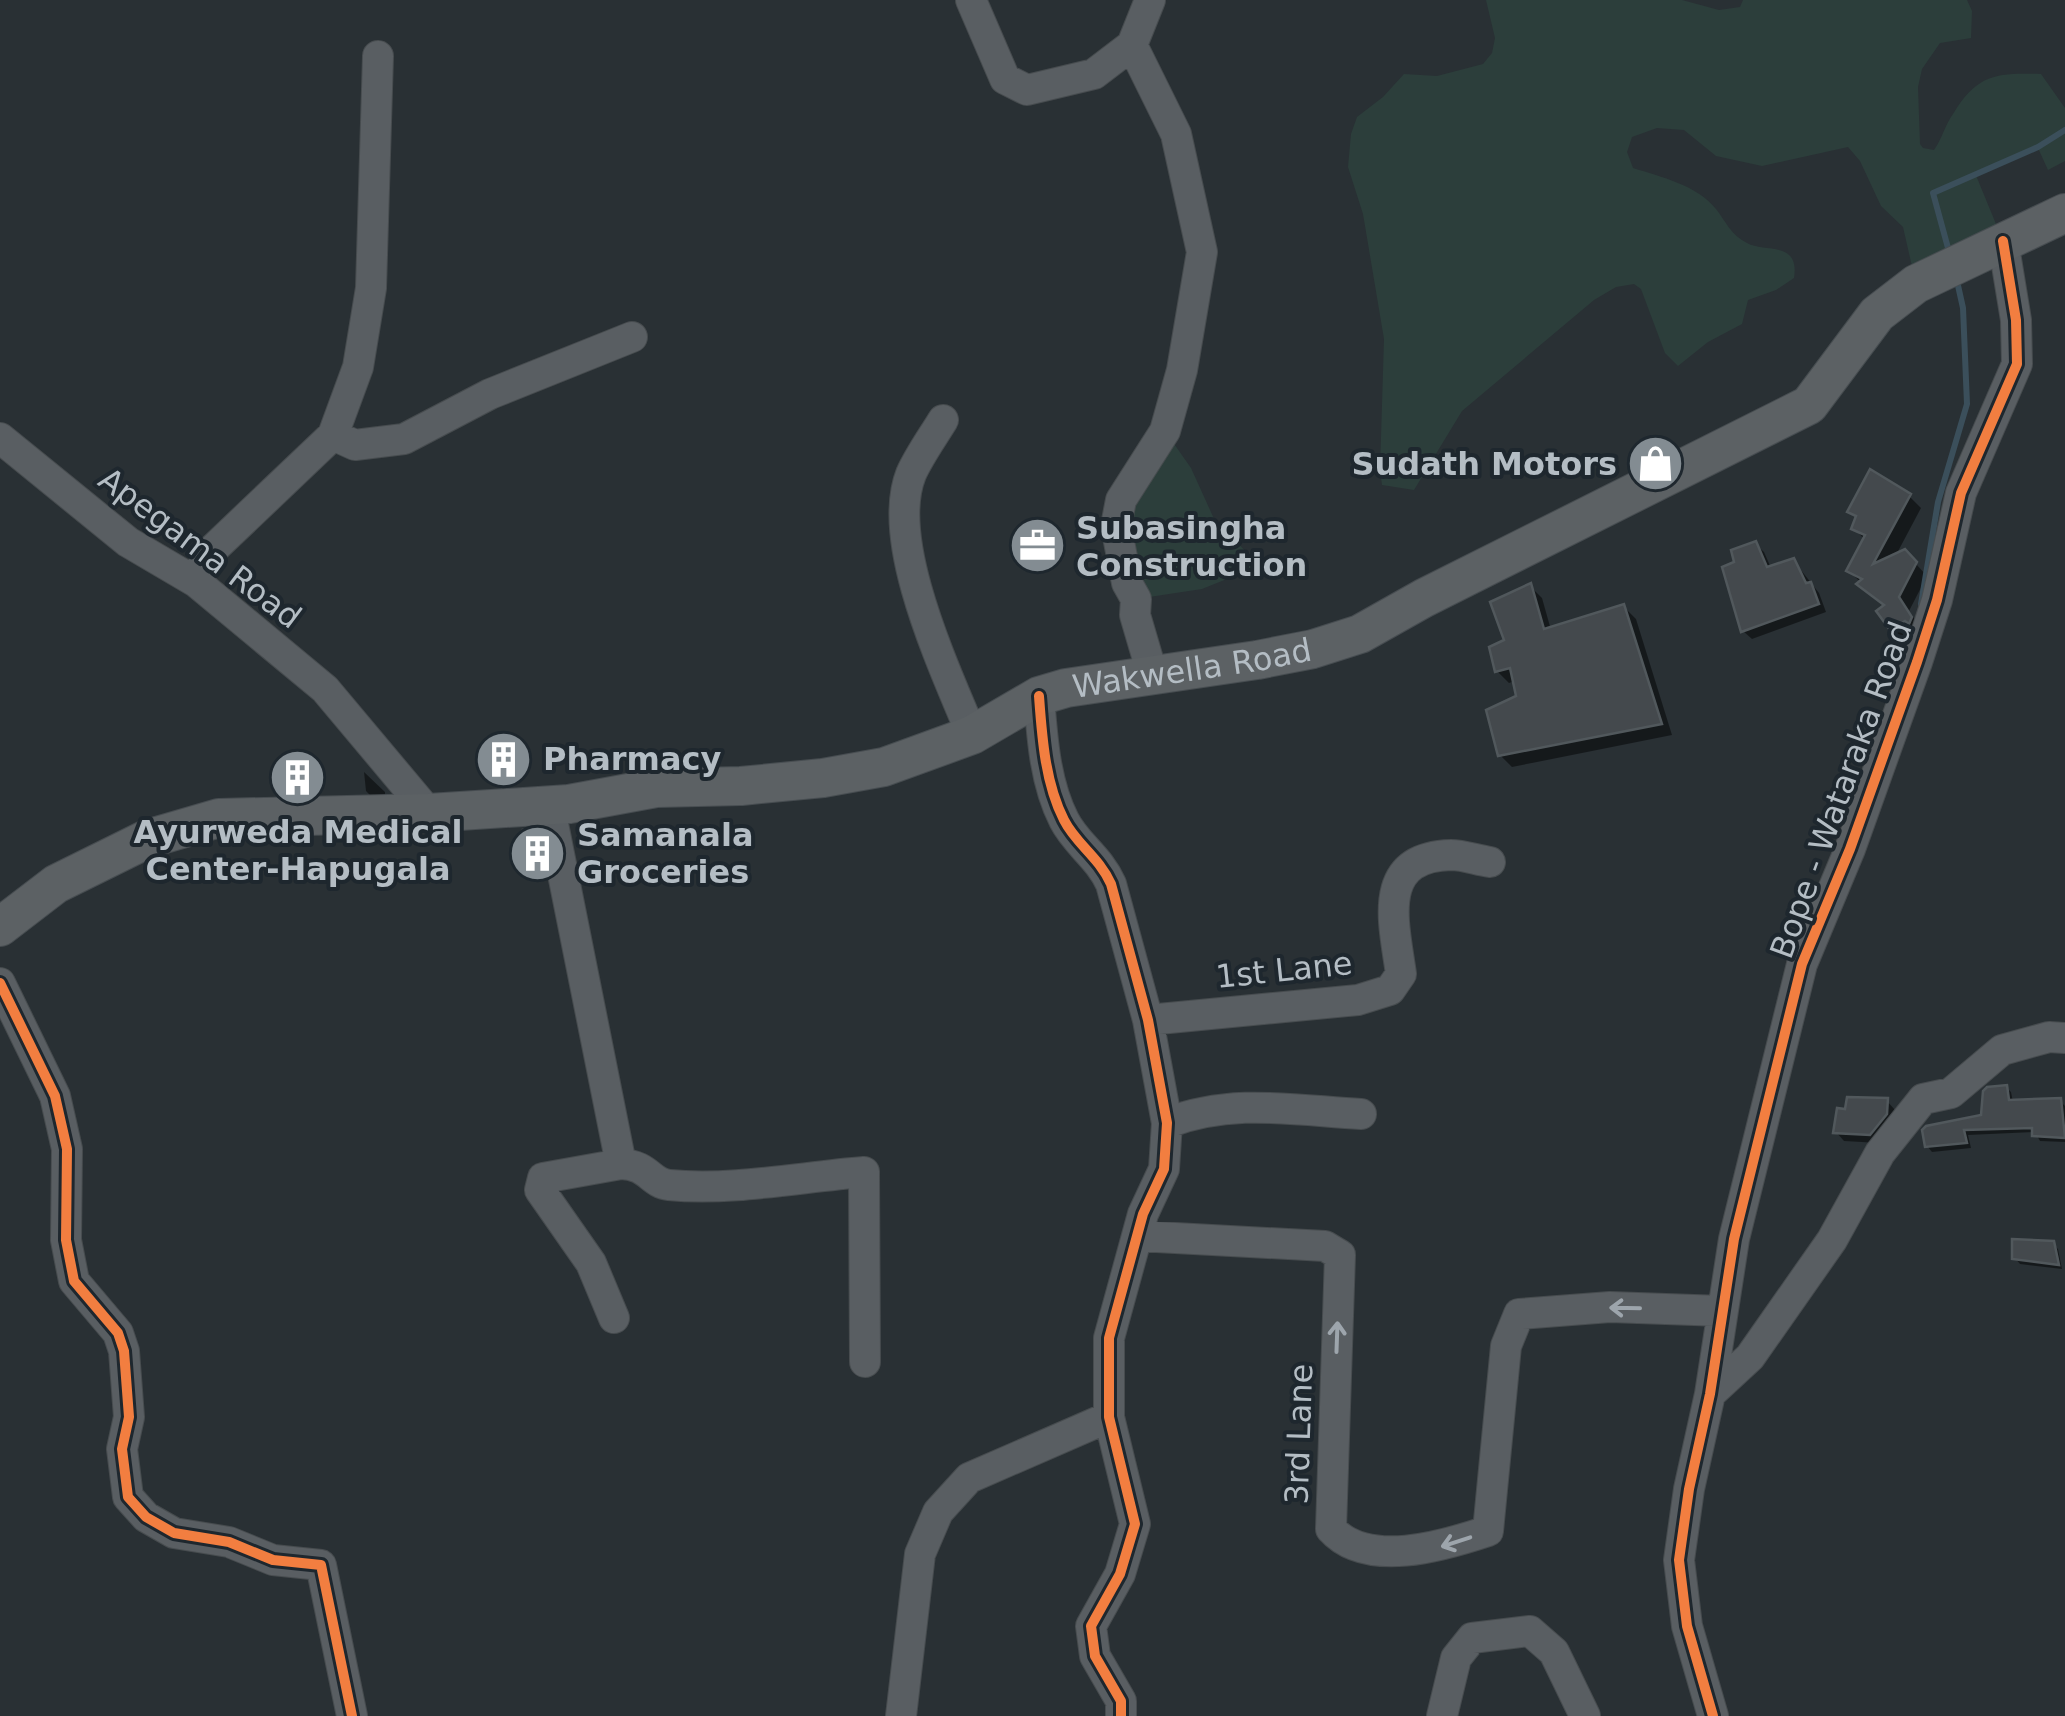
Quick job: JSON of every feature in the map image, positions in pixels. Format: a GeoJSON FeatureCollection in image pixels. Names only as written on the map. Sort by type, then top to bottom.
{"type":"FeatureCollection","features":[{"type":"Feature","properties":{"kind":"main road","name":"Wakwella Road"},"geometry":{"type":"LineString","coordinates":[[0,927],[56,884],[147,838],[219,818],[429,813],[570,804],[656,788],[741,786],[824,778],[884,766],[972,734],[1038,696],[1066,688],[1276,656],[1360,634],[1809,405],[1878,314],[1916,284],[2065,213]]}},
{"type":"Feature","properties":{"kind":"street"},"geometry":{"type":"LineString","coordinates":[[970,0],[1005,80],[1027,90],[1094,74],[1132,45],[1150,0]]}},
{"type":"Feature","properties":{"kind":"street"},"geometry":{"type":"LineString","coordinates":[[1132,45],[1176,134],[1202,252],[1182,370],[1165,431],[1121,500],[1116,526],[1126,583],[1136,599],[1136,615],[1152,673]]}},
{"type":"Feature","properties":{"kind":"street"},"geometry":{"type":"LineString","coordinates":[[196,582],[208,554],[334,435],[358,366],[371,288],[378,56]]}},
{"type":"Feature","properties":{"kind":"street","name":"Bope - Wataraka Road"},"geometry":{"type":"LineString","coordinates":[[1713,1716],[1687,1626],[1680,1560],[1688,1489],[1710,1394],[1748,1173],[1802,964],[1850,849],[1918,662],[1937,600],[1961,493],[2017,364],[2016,320],[2003,241]]}},
{"type":"Feature","properties":{"kind":"street"},"geometry":{"type":"LineString","coordinates":[[334,435],[355,445],[404,439],[490,394],[632,337]]}},
{"type":"Feature","properties":{"kind":"street"},"geometry":{"type":"LineString","coordinates":[[942,420],[910,476],[905,515],[926,621],[972,734]]}},
{"type":"Feature","properties":{"kind":"street","name":"Apegama Road"},"geometry":{"type":"LineString","coordinates":[[0,438],[128,542],[196,582],[326,690],[429,813]]}},
{"type":"Feature","properties":{"kind":"street"},"geometry":{"type":"LineString","coordinates":[[1038,696],[1045,762],[1065,822],[1102,864],[1111,884],[1148,1020],[1167,1122],[1164,1169],[1143,1214],[1109,1338],[1109,1418],[1135,1524],[1120,1574],[1091,1626],[1095,1656],[1121,1701],[1121,1716]]}},
{"type":"Feature","properties":{"kind":"street"},"geometry":{"type":"LineString","coordinates":[[549,804],[622,1164]]}},
{"type":"Feature","properties":{"kind":"street","name":"1st Lane"},"geometry":{"type":"LineString","coordinates":[[1148,1020],[1358,1000],[1390,990],[1401,974],[1393,915],[1396,882],[1412,864],[1451,855],[1490,862]]}},
{"type":"Feature","properties":{"kind":"street"},"geometry":{"type":"LineString","coordinates":[[0,983],[55,1096],[67,1149],[66,1240],[74,1281],[118,1332],[124,1351],[129,1418],[122,1449],[128,1497],[146,1517],[174,1533],[228,1542],[273,1560],[321,1564],[352,1716]]}},
{"type":"Feature","properties":{"kind":"street"},"geometry":{"type":"LineString","coordinates":[[1710,1394],[1750,1357],[1832,1240],[1880,1152],[1923,1099],[1951,1093],[2002,1050],[2048,1037],[2065,1038]]}},
{"type":"Feature","properties":{"kind":"street"},"geometry":{"type":"LineString","coordinates":[[1167,1122],[1198,1111],[1230,1106],[1360,1114]]}},
{"type":"Feature","properties":{"kind":"street"},"geometry":{"type":"LineString","coordinates":[[614,1318],[591,1263],[540,1190],[543,1178],[622,1164],[638,1165],[662,1184],[699,1186],[864,1172],[866,1362]]}},
{"type":"Feature","properties":{"kind":"street","name":"3rd Lane"},"geometry":{"type":"LineString","coordinates":[[1135,1248],[1325,1246],[1340,1255],[1331,1529],[1345,1544],[1387,1550],[1442,1547],[1488,1532],[1506,1346],[1519,1314],[1610,1307],[1722,1311]]}},
{"type":"Feature","properties":{"kind":"street"},"geometry":{"type":"LineString","coordinates":[[901,1716],[920,1554],[938,1512],[969,1478],[1109,1418]]}},
{"type":"Feature","properties":{"kind":"street"},"geometry":{"type":"LineString","coordinates":[[1442,1716],[1456,1658],[1472,1638],[1530,1631],[1554,1652],[1586,1716]]}},
{"type":"Feature","properties":{"kind":"shaded area"},"geometry":{"type":"Polygon","coordinates":[[[1486,0],[1682,0],[1719,10],[1740,7],[1743,0],[1967,0],[1972,11],[1971,38],[1940,43],[1922,69],[1918,87],[1920,144],[1934,150],[1962,100],[1980,83],[2000,75],[2041,74],[2065,108],[2065,161],[2048,170],[2038,148],[1975,173],[2003,241],[1916,284],[1903,227],[1881,206],[1860,161],[1848,147],[1762,166],[1716,156],[1684,130],[1657,128],[1632,137],[1627,152],[1633,168],[1699,194],[1741,240],[1786,253],[1792,258],[1794,278],[1776,290],[1748,300],[1742,324],[1708,342],[1678,366],[1665,353],[1641,289],[1634,284],[1616,287],[1594,300],[1462,411],[1414,490],[1382,485],[1384,339],[1363,214],[1348,167],[1351,134],[1357,117],[1404,74],[1437,76],[1483,64],[1492,53],[1495,38],[1486,0]]]}},
{"type":"Feature","properties":{"kind":"shaded area"},"geometry":{"type":"Polygon","coordinates":[[[1165,431],[1191,468],[1220,532],[1235,540],[1259,566],[1202,589],[1136,599],[1121,500],[1165,431]]]}},
{"type":"Feature","properties":{"kind":"building"},"geometry":{"type":"Polygon","coordinates":[[[1870,469],[1911,494],[1873,564],[1905,549],[1917,562],[1899,597],[1912,617],[1909,624],[1905,621],[1890,630],[1876,611],[1884,605],[1856,584],[1862,579],[1846,571],[1865,535],[1851,529],[1856,516],[1847,512],[1870,469]]]}},
{"type":"Feature","properties":{"kind":"building"},"geometry":{"type":"Polygon","coordinates":[[[1756,541],[1767,567],[1794,558],[1806,583],[1811,582],[1819,604],[1741,632],[1722,567],[1734,562],[1731,550],[1756,541]]]}},
{"type":"Feature","properties":{"kind":"building"},"geometry":{"type":"Polygon","coordinates":[[[1531,583],[1544,629],[1624,604],[1662,724],[1498,756],[1486,710],[1516,696],[1510,668],[1495,672],[1489,647],[1504,640],[1490,602],[1531,583]]]}},
{"type":"Feature","properties":{"kind":"building","name":"Pharmacy"},"geometry":{"type":"Polygon","coordinates":[[[509,741],[516,772],[499,776],[492,745],[509,741]]]}},
{"type":"Feature","properties":{"kind":"building","name":"Ayurweda Medical Center-Hapugala"},"geometry":{"type":"Polygon","coordinates":[[[309,766],[311,787],[286,789],[284,768],[309,766]]]}},
{"type":"Feature","properties":{"kind":"building"},"geometry":{"type":"Polygon","coordinates":[[[535,829],[542,862],[527,866],[523,830],[535,829]]]}},
{"type":"Feature","properties":{"kind":"building"},"geometry":{"type":"Polygon","coordinates":[[[2007,1085],[2009,1100],[2061,1098],[2065,1138],[2032,1136],[2032,1128],[1964,1130],[1967,1143],[1925,1147],[1922,1130],[1926,1126],[1981,1115],[1983,1091],[2007,1085]]]}},
{"type":"Feature","properties":{"kind":"building"},"geometry":{"type":"Polygon","coordinates":[[[1847,1097],[1888,1098],[1887,1114],[1870,1135],[1833,1133],[1837,1108],[1845,1109],[1847,1097]]]}},
{"type":"Feature","properties":{"kind":"building"},"geometry":{"type":"Polygon","coordinates":[[[2012,1239],[2054,1241],[2059,1265],[2012,1259],[2012,1239]]]}},
{"type":"Feature","properties":{"kind":"waterway"},"geometry":{"type":"LineString","coordinates":[[1948,248],[1933,193],[2038,147],[2065,130]]}},
{"type":"Feature","properties":{"kind":"waterway"},"geometry":{"type":"LineString","coordinates":[[1921,604],[1938,502],[1967,404],[1963,308],[1957,281]]}},
{"type":"Feature","properties":{"kind":"cycle path"},"geometry":{"type":"LineString","coordinates":[[1713,1716],[1687,1626],[1679,1560],[1734,1239],[1802,964],[1850,849],[1917,662],[1937,600],[1961,493],[2017,364],[2016,320],[2003,241]]}},
{"type":"Feature","properties":{"kind":"cycle path"},"geometry":{"type":"LineString","coordinates":[[1039,696],[1052,791],[1069,829],[1111,884],[1148,1020],[1167,1123],[1164,1169],[1143,1214],[1109,1338],[1109,1417],[1135,1524],[1120,1574],[1091,1626],[1095,1656],[1121,1701],[1121,1716]]}},
{"type":"Feature","properties":{"kind":"cycle path"},"geometry":{"type":"LineString","coordinates":[[0,983],[55,1096],[67,1149],[66,1240],[74,1281],[118,1333],[124,1351],[129,1417],[122,1449],[128,1497],[146,1517],[174,1533],[229,1542],[273,1560],[321,1565],[352,1716]]}},
{"type":"Feature","properties":{"kind":"place","name":"Sudath Motors"},"geometry":{"type":"Point","coordinates":[1656,464]}},
{"type":"Feature","properties":{"kind":"place","name":"Subasingha Construction"},"geometry":{"type":"Point","coordinates":[1037,546]}},
{"type":"Feature","properties":{"kind":"place","name":"Pharmacy"},"geometry":{"type":"Point","coordinates":[504,759]}},
{"type":"Feature","properties":{"kind":"place","name":"Ayurweda Medical Center-Hapugala"},"geometry":{"type":"Point","coordinates":[298,778]}},
{"type":"Feature","properties":{"kind":"place","name":"Samanala Groceries"},"geometry":{"type":"Point","coordinates":[538,853]}}]}
